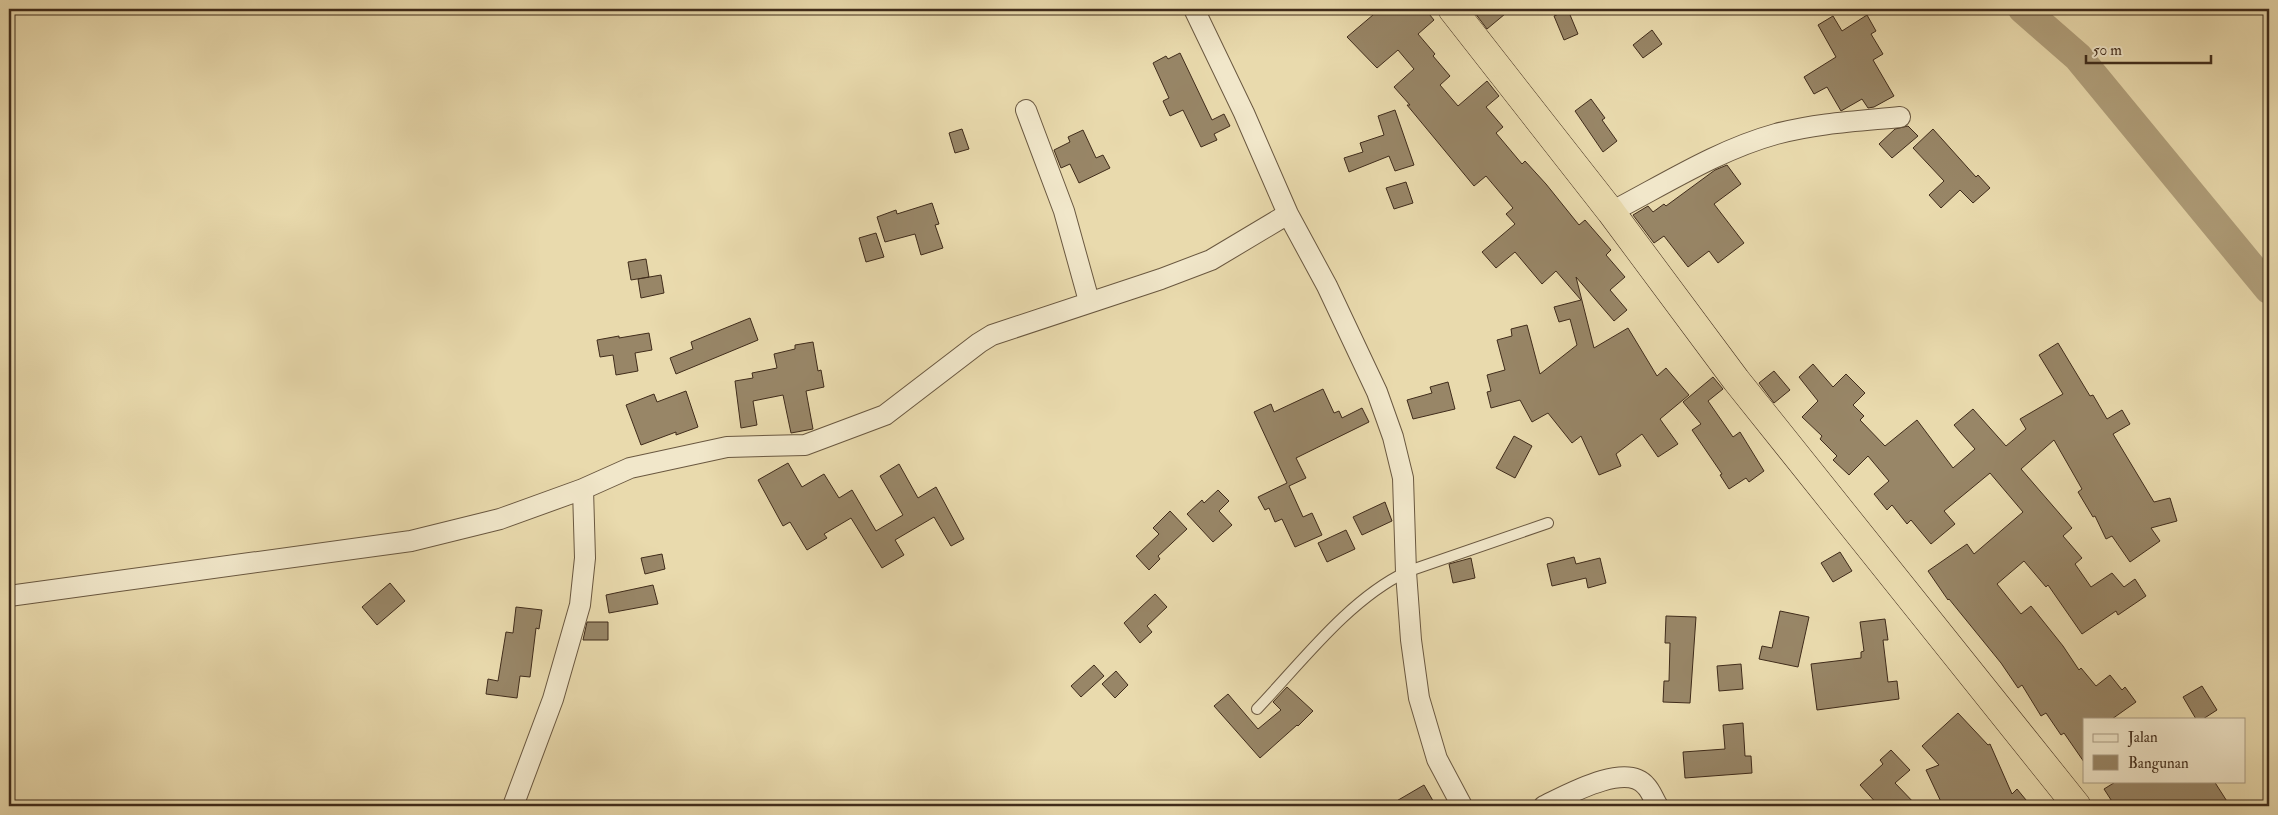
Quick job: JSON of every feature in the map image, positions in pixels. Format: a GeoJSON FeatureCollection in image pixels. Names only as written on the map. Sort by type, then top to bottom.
{"type":"FeatureCollection","features":[{"type":"Feature","properties":{"kind":"highway"},"geometry":{"type":"LineString","coordinates":[[1452,9],[1611,212],[1736,380],[2077,806]]}},
{"type":"Feature","properties":{"kind":"street"},"geometry":{"type":"LineString","coordinates":[[1194,9],[1244,112],[1288,214],[1327,286],[1358,351],[1377,392],[1393,437],[1403,478],[1406,572],[1411,640],[1419,698],[1437,759],[1462,806]]}},
{"type":"Feature","properties":{"kind":"street"},"geometry":{"type":"LineString","coordinates":[[1026,110],[1064,211],[1089,302]]}},
{"type":"Feature","properties":{"kind":"street"},"geometry":{"type":"LineString","coordinates":[[1611,212],[1729,152],[1775,135],[1812,126],[1900,117]]}},
{"type":"Feature","properties":{"kind":"street"},"geometry":{"type":"LineString","coordinates":[[9,596],[411,541],[500,519],[583,489],[630,468],[717,448],[805,445],[885,415],[992,335],[1161,279],[1211,260],[1288,214]]}},
{"type":"Feature","properties":{"kind":"street"},"geometry":{"type":"LineString","coordinates":[[513,806],[553,699],[580,605],[585,558],[583,489]]}},
{"type":"Feature","properties":{"kind":"street"},"geometry":{"type":"LineString","coordinates":[[1544,806],[1585,786],[1608,780],[1631,778],[1646,784],[1658,806]]}},
{"type":"Feature","properties":{"kind":"lane"},"geometry":{"type":"LineString","coordinates":[[1257,709],[1368,594],[1385,582],[1406,572],[1548,523]]}},
{"type":"Feature","properties":{"kind":"building"},"geometry":{"type":"Polygon","coordinates":[[[1380,9],[1425,9],[1434,20],[1418,34],[1450,76],[1440,85],[1458,106],[1487,81],[1499,96],[1486,107],[1503,127],[1496,133],[1522,164],[1525,161],[1546,184],[1579,225],[1585,220],[1611,250],[1606,255],[1625,277],[1610,290],[1627,310],[1614,321],[1576,277],[1594,348],[1628,328],[1657,376],[1666,368],[1689,395],[1660,419],[1678,444],[1658,457],[1642,434],[1616,454],[1621,466],[1599,475],[1581,436],[1572,443],[1548,413],[1532,422],[1520,400],[1491,408],[1487,392],[1491,391],[1487,375],[1505,370],[1497,340],[1512,336],[1511,329],[1527,325],[1540,374],[1577,345],[1570,319],[1559,322],[1554,307],[1581,300],[1556,271],[1542,284],[1515,252],[1496,268],[1482,252],[1515,224],[1506,214],[1513,208],[1486,176],[1474,186],[1407,105],[1410,105],[1394,87],[1414,69],[1398,50],[1377,68],[1347,37],[1380,9]]]}},
{"type":"Feature","properties":{"kind":"building"},"geometry":{"type":"Polygon","coordinates":[[[1472,9],[1511,9],[1487,29],[1472,9]]]}},
{"type":"Feature","properties":{"kind":"building"},"geometry":{"type":"Polygon","coordinates":[[[1568,10],[1578,34],[1564,40],[1554,16],[1568,10]]]}},
{"type":"Feature","properties":{"kind":"building"},"geometry":{"type":"Polygon","coordinates":[[[1867,15],[1876,31],[1871,34],[1883,54],[1873,60],[1894,96],[1874,107],[1868,108],[1862,99],[1841,111],[1827,87],[1814,94],[1804,77],[1836,57],[1818,25],[1833,16],[1842,31],[1867,15]]]}},
{"type":"Feature","properties":{"kind":"building"},"geometry":{"type":"Polygon","coordinates":[[[1652,30],[1662,44],[1643,58],[1633,45],[1652,30]]]}},
{"type":"Feature","properties":{"kind":"building"},"geometry":{"type":"Polygon","coordinates":[[[1180,53],[1212,120],[1224,114],[1230,126],[1214,134],[1217,140],[1201,147],[1183,110],[1170,116],[1163,101],[1169,98],[1153,63],[1166,56],[1168,59],[1180,53]]]}},
{"type":"Feature","properties":{"kind":"building"},"geometry":{"type":"Polygon","coordinates":[[[1591,99],[1605,118],[1602,120],[1617,141],[1603,152],[1575,111],[1591,99]]]}},
{"type":"Feature","properties":{"kind":"building"},"geometry":{"type":"Polygon","coordinates":[[[1395,110],[1414,165],[1395,171],[1389,156],[1349,172],[1344,158],[1363,152],[1360,143],[1384,135],[1378,116],[1395,110]]]}},
{"type":"Feature","properties":{"kind":"building"},"geometry":{"type":"Polygon","coordinates":[[[1908,126],[1918,136],[1892,158],[1879,144],[1895,129],[1908,126]]]}},
{"type":"Feature","properties":{"kind":"building"},"geometry":{"type":"Polygon","coordinates":[[[962,129],[969,149],[955,153],[949,133],[962,129]]]}},
{"type":"Feature","properties":{"kind":"building"},"geometry":{"type":"Polygon","coordinates":[[[1933,129],[1976,177],[1978,175],[1990,188],[1973,203],[1960,190],[1941,208],[1929,195],[1944,181],[1913,148],[1933,129]]]}},
{"type":"Feature","properties":{"kind":"building"},"geometry":{"type":"Polygon","coordinates":[[[1083,130],[1096,158],[1103,155],[1110,168],[1079,183],[1070,164],[1061,168],[1054,150],[1070,142],[1068,137],[1083,130]]]}},
{"type":"Feature","properties":{"kind":"building"},"geometry":{"type":"Polygon","coordinates":[[[1727,165],[1741,184],[1714,204],[1744,243],[1718,263],[1709,251],[1688,267],[1664,236],[1654,243],[1633,215],[1648,206],[1653,212],[1664,204],[1666,206],[1715,170],[1727,165]]]}},
{"type":"Feature","properties":{"kind":"building"},"geometry":{"type":"Polygon","coordinates":[[[1406,182],[1413,203],[1394,209],[1386,188],[1406,182]]]}},
{"type":"Feature","properties":{"kind":"building"},"geometry":{"type":"Polygon","coordinates":[[[932,203],[939,224],[935,225],[943,248],[921,255],[915,234],[885,242],[877,217],[896,210],[897,214],[932,203]]]}},
{"type":"Feature","properties":{"kind":"building"},"geometry":{"type":"Polygon","coordinates":[[[876,233],[884,257],[866,262],[859,238],[876,233]]]}},
{"type":"Feature","properties":{"kind":"building"},"geometry":{"type":"Polygon","coordinates":[[[646,259],[649,277],[631,280],[628,262],[646,259]]]}},
{"type":"Feature","properties":{"kind":"building"},"geometry":{"type":"Polygon","coordinates":[[[661,275],[664,293],[641,298],[638,279],[661,275]]]}},
{"type":"Feature","properties":{"kind":"building"},"geometry":{"type":"Polygon","coordinates":[[[750,318],[758,340],[676,374],[670,358],[693,349],[691,342],[750,318]]]}},
{"type":"Feature","properties":{"kind":"building"},"geometry":{"type":"Polygon","coordinates":[[[649,333],[652,350],[635,353],[638,371],[616,375],[613,355],[600,357],[597,340],[649,333]]]}},
{"type":"Feature","properties":{"kind":"building"},"geometry":{"type":"Polygon","coordinates":[[[813,342],[818,371],[821,370],[824,387],[806,391],[813,429],[791,433],[783,395],[753,401],[757,425],[741,428],[735,381],[753,378],[752,373],[777,368],[774,354],[795,349],[795,345],[813,342]]]}},
{"type":"Feature","properties":{"kind":"building"},"geometry":{"type":"Polygon","coordinates":[[[2058,343],[2090,396],[2093,395],[2107,419],[2122,410],[2130,424],[2113,434],[2154,502],[2170,498],[2177,521],[2151,528],[2160,541],[2130,562],[2112,536],[2106,539],[2095,516],[2093,517],[2078,492],[2082,489],[2054,440],[2021,469],[2072,528],[2063,536],[2082,558],[2075,564],[2091,587],[2112,573],[2124,587],[2135,579],[2146,596],[2118,615],[2116,611],[2082,634],[2048,585],[2046,587],[2024,561],[1997,584],[2021,614],[2031,606],[2063,646],[2079,670],[2081,668],[2096,686],[2110,675],[2122,690],[2125,687],[2136,702],[2113,718],[2083,718],[2083,761],[2064,733],[2061,735],[2046,713],[2041,716],[2022,685],[2018,688],[2001,663],[1948,600],[1928,571],[1967,544],[1974,554],[2023,512],[1990,473],[1944,511],[1955,524],[1931,544],[1911,520],[1907,524],[1892,505],[1887,510],[1874,494],[1889,481],[1868,456],[1849,475],[1833,460],[1837,456],[1820,439],[1822,436],[1802,417],[1818,401],[1799,377],[1813,364],[1833,387],[1846,374],[1865,393],[1853,405],[1864,416],[1860,420],[1885,446],[1917,420],[1953,468],[1975,449],[1954,425],[1973,409],[2006,446],[2026,429],[2020,419],[2063,394],[2039,355],[2058,343]]]}},
{"type":"Feature","properties":{"kind":"building"},"geometry":{"type":"Polygon","coordinates":[[[1774,371],[1790,390],[1774,403],[1759,383],[1774,371]]]}},
{"type":"Feature","properties":{"kind":"building"},"geometry":{"type":"Polygon","coordinates":[[[1713,377],[1723,389],[1708,401],[1733,437],[1740,432],[1764,471],[1749,482],[1746,478],[1729,489],[1720,475],[1722,474],[1692,430],[1701,424],[1683,402],[1713,377]]]}},
{"type":"Feature","properties":{"kind":"building"},"geometry":{"type":"Polygon","coordinates":[[[1448,382],[1455,409],[1413,419],[1407,400],[1432,393],[1430,387],[1448,382]]]}},
{"type":"Feature","properties":{"kind":"building"},"geometry":{"type":"Polygon","coordinates":[[[1323,389],[1334,413],[1339,411],[1342,418],[1362,408],[1369,422],[1296,458],[1306,478],[1289,486],[1303,517],[1312,513],[1322,535],[1295,547],[1282,519],[1275,522],[1269,508],[1265,510],[1258,497],[1287,483],[1254,412],[1271,404],[1274,412],[1323,389]]]}},
{"type":"Feature","properties":{"kind":"building"},"geometry":{"type":"Polygon","coordinates":[[[686,391],[698,427],[676,435],[676,432],[641,445],[626,405],[654,394],[657,402],[686,391]]]}},
{"type":"Feature","properties":{"kind":"building"},"geometry":{"type":"Polygon","coordinates":[[[1514,436],[1532,446],[1515,478],[1496,468],[1514,436]]]}},
{"type":"Feature","properties":{"kind":"building"},"geometry":{"type":"Polygon","coordinates":[[[788,463],[802,487],[824,474],[839,498],[852,490],[876,531],[903,515],[880,476],[899,464],[918,498],[936,487],[964,539],[951,546],[934,517],[895,540],[904,555],[882,568],[851,518],[824,534],[827,538],[807,550],[790,522],[783,526],[758,480],[788,463]]]}},
{"type":"Feature","properties":{"kind":"building"},"geometry":{"type":"Polygon","coordinates":[[[1218,490],[1229,501],[1219,511],[1232,525],[1213,542],[1187,514],[1202,500],[1204,503],[1218,490]]]}},
{"type":"Feature","properties":{"kind":"building"},"geometry":{"type":"Polygon","coordinates":[[[1385,502],[1392,521],[1362,535],[1353,517],[1385,502]]]}},
{"type":"Feature","properties":{"kind":"building"},"geometry":{"type":"Polygon","coordinates":[[[1170,511],[1187,529],[1158,556],[1160,559],[1149,570],[1136,556],[1159,534],[1153,528],[1170,511]]]}},
{"type":"Feature","properties":{"kind":"building"},"geometry":{"type":"Polygon","coordinates":[[[1346,530],[1355,549],[1327,562],[1318,543],[1346,530]]]}},
{"type":"Feature","properties":{"kind":"building"},"geometry":{"type":"Polygon","coordinates":[[[1840,552],[1852,571],[1833,582],[1821,563],[1840,552]]]}},
{"type":"Feature","properties":{"kind":"building"},"geometry":{"type":"Polygon","coordinates":[[[662,554],[665,569],[645,574],[641,558],[662,554]]]}},
{"type":"Feature","properties":{"kind":"building"},"geometry":{"type":"Polygon","coordinates":[[[1574,557],[1576,564],[1600,558],[1606,583],[1588,588],[1586,578],[1552,586],[1547,564],[1574,557]]]}},
{"type":"Feature","properties":{"kind":"building"},"geometry":{"type":"Polygon","coordinates":[[[1471,558],[1475,578],[1453,583],[1449,564],[1471,558]]]}},
{"type":"Feature","properties":{"kind":"building"},"geometry":{"type":"Polygon","coordinates":[[[390,583],[405,601],[377,625],[362,607],[390,583]]]}},
{"type":"Feature","properties":{"kind":"building"},"geometry":{"type":"Polygon","coordinates":[[[653,585],[658,604],[609,613],[606,595],[653,585]]]}},
{"type":"Feature","properties":{"kind":"building"},"geometry":{"type":"Polygon","coordinates":[[[1155,594],[1167,607],[1147,626],[1152,632],[1140,643],[1124,623],[1155,594]]]}},
{"type":"Feature","properties":{"kind":"building"},"geometry":{"type":"Polygon","coordinates":[[[516,607],[542,610],[539,629],[536,628],[530,677],[520,676],[517,698],[486,694],[488,679],[498,681],[506,632],[513,633],[516,607]]]}},
{"type":"Feature","properties":{"kind":"building"},"geometry":{"type":"Polygon","coordinates":[[[1780,611],[1809,617],[1798,667],[1759,659],[1762,646],[1772,648],[1780,611]]]}},
{"type":"Feature","properties":{"kind":"building"},"geometry":{"type":"Polygon","coordinates":[[[1666,616],[1696,617],[1690,703],[1663,702],[1664,681],[1669,681],[1670,643],[1665,643],[1666,616]]]}},
{"type":"Feature","properties":{"kind":"building"},"geometry":{"type":"Polygon","coordinates":[[[1885,619],[1888,640],[1883,640],[1888,682],[1897,681],[1899,699],[1817,710],[1811,664],[1861,658],[1861,652],[1864,651],[1860,622],[1885,619]]]}},
{"type":"Feature","properties":{"kind":"building"},"geometry":{"type":"Polygon","coordinates":[[[587,622],[608,622],[608,640],[583,640],[587,622]]]}},
{"type":"Feature","properties":{"kind":"building"},"geometry":{"type":"Polygon","coordinates":[[[1741,664],[1743,689],[1719,691],[1717,666],[1741,664]]]}},
{"type":"Feature","properties":{"kind":"building"},"geometry":{"type":"Polygon","coordinates":[[[1094,665],[1104,676],[1081,697],[1071,686],[1094,665]]]}},
{"type":"Feature","properties":{"kind":"building"},"geometry":{"type":"Polygon","coordinates":[[[1116,671],[1128,685],[1115,698],[1102,684],[1116,671]]]}},
{"type":"Feature","properties":{"kind":"building"},"geometry":{"type":"Polygon","coordinates":[[[2202,686],[2217,710],[2205,718],[2195,718],[2183,697],[2202,686]]]}},
{"type":"Feature","properties":{"kind":"building"},"geometry":{"type":"Polygon","coordinates":[[[1287,687],[1313,711],[1260,758],[1214,706],[1228,694],[1258,729],[1281,710],[1273,702],[1287,687]]]}},
{"type":"Feature","properties":{"kind":"building"},"geometry":{"type":"Polygon","coordinates":[[[1958,713],[1988,745],[1990,744],[2012,794],[2017,789],[2031,806],[1943,806],[1926,770],[1939,765],[1922,746],[1958,713]]]}},
{"type":"Feature","properties":{"kind":"building"},"geometry":{"type":"Polygon","coordinates":[[[1743,723],[1745,756],[1751,756],[1752,773],[1685,778],[1683,752],[1725,749],[1723,725],[1743,723]]]}},
{"type":"Feature","properties":{"kind":"building"},"geometry":{"type":"Polygon","coordinates":[[[1891,750],[1910,770],[1895,783],[1917,806],[1879,806],[1860,785],[1883,764],[1880,760],[1891,750]]]}},
{"type":"Feature","properties":{"kind":"building"},"geometry":{"type":"Polygon","coordinates":[[[2115,782],[2215,782],[2230,806],[2115,806],[2104,789],[2115,782]]]}},
{"type":"Feature","properties":{"kind":"building"},"geometry":{"type":"Polygon","coordinates":[[[1424,785],[1436,806],[1388,806],[1424,785]]]}},
{"type":"Feature","properties":{"kind":"waterway"},"geometry":{"type":"LineString","coordinates":[[2023,9],[2078,57],[2269,289]]}}]}
